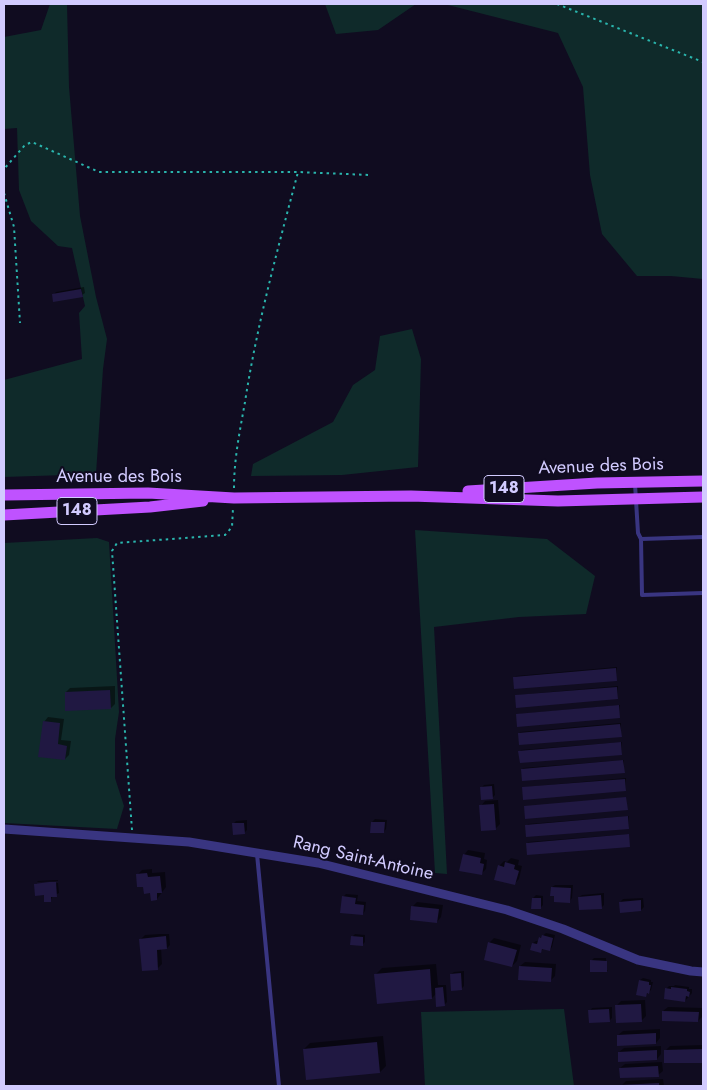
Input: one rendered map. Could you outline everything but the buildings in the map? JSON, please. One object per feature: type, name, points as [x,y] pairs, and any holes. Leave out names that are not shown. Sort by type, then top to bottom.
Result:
[{"type":"main road","name":"Avenue des Bois","points":[[411,496],[558,485],[703,481]]},
{"type":"main road","name":"Avenue des Bois","points":[[4,496],[148,493],[234,498],[411,496],[558,501],[703,497]]},
{"type":"main road","name":"Avenue des Bois","points":[[4,515],[150,507],[234,498]]},
{"type":"street","name":"Rang Saint-Antoine","points":[[4,828],[189,842],[318,863],[507,910],[563,929],[638,960],[703,972]]},
{"type":"lane","points":[[635,482],[638,533],[641,539],[642,595],[703,593]]},
{"type":"lane","points":[[641,539],[703,537]]},
{"type":"lane","points":[[257,853],[279,1086]]},
{"type":"path","points":[[557,4],[703,62]]},
{"type":"path","points":[[4,174],[4,170],[25,145],[32,142],[99,172],[298,172],[370,175]]},
{"type":"path","points":[[132,838],[112,551],[117,543],[225,535],[232,527],[234,472],[249,378],[264,300],[298,172]]},
{"type":"path","points":[[4,193],[14,227],[20,323]]},
{"type":"green space","points":[[50,4],[67,4],[69,87],[80,216],[96,297],[107,339],[103,369],[96,474],[4,477],[4,380],[82,359],[79,313],[85,306],[72,248],[58,246],[31,221],[19,190],[17,128],[4,129],[4,37],[41,30]]},
{"type":"green space","points":[[325,4],[416,4],[378,30],[336,34]]},
{"type":"green space","points":[[444,4],[703,4],[703,279],[671,276],[637,276],[602,234],[590,175],[583,87],[558,33]]},
{"type":"green space","points":[[412,329],[421,359],[418,467],[342,475],[251,476],[253,464],[333,422],[353,385],[375,370],[380,336]]},
{"type":"green space","points":[[415,530],[547,539],[595,576],[586,614],[519,617],[434,627],[447,874],[435,873]]},
{"type":"green space","points":[[97,538],[109,542],[119,712],[115,739],[115,778],[124,806],[117,829],[4,823],[4,543]]},
{"type":"green space","points":[[564,1009],[574,1086],[425,1086],[421,1012]]}]
